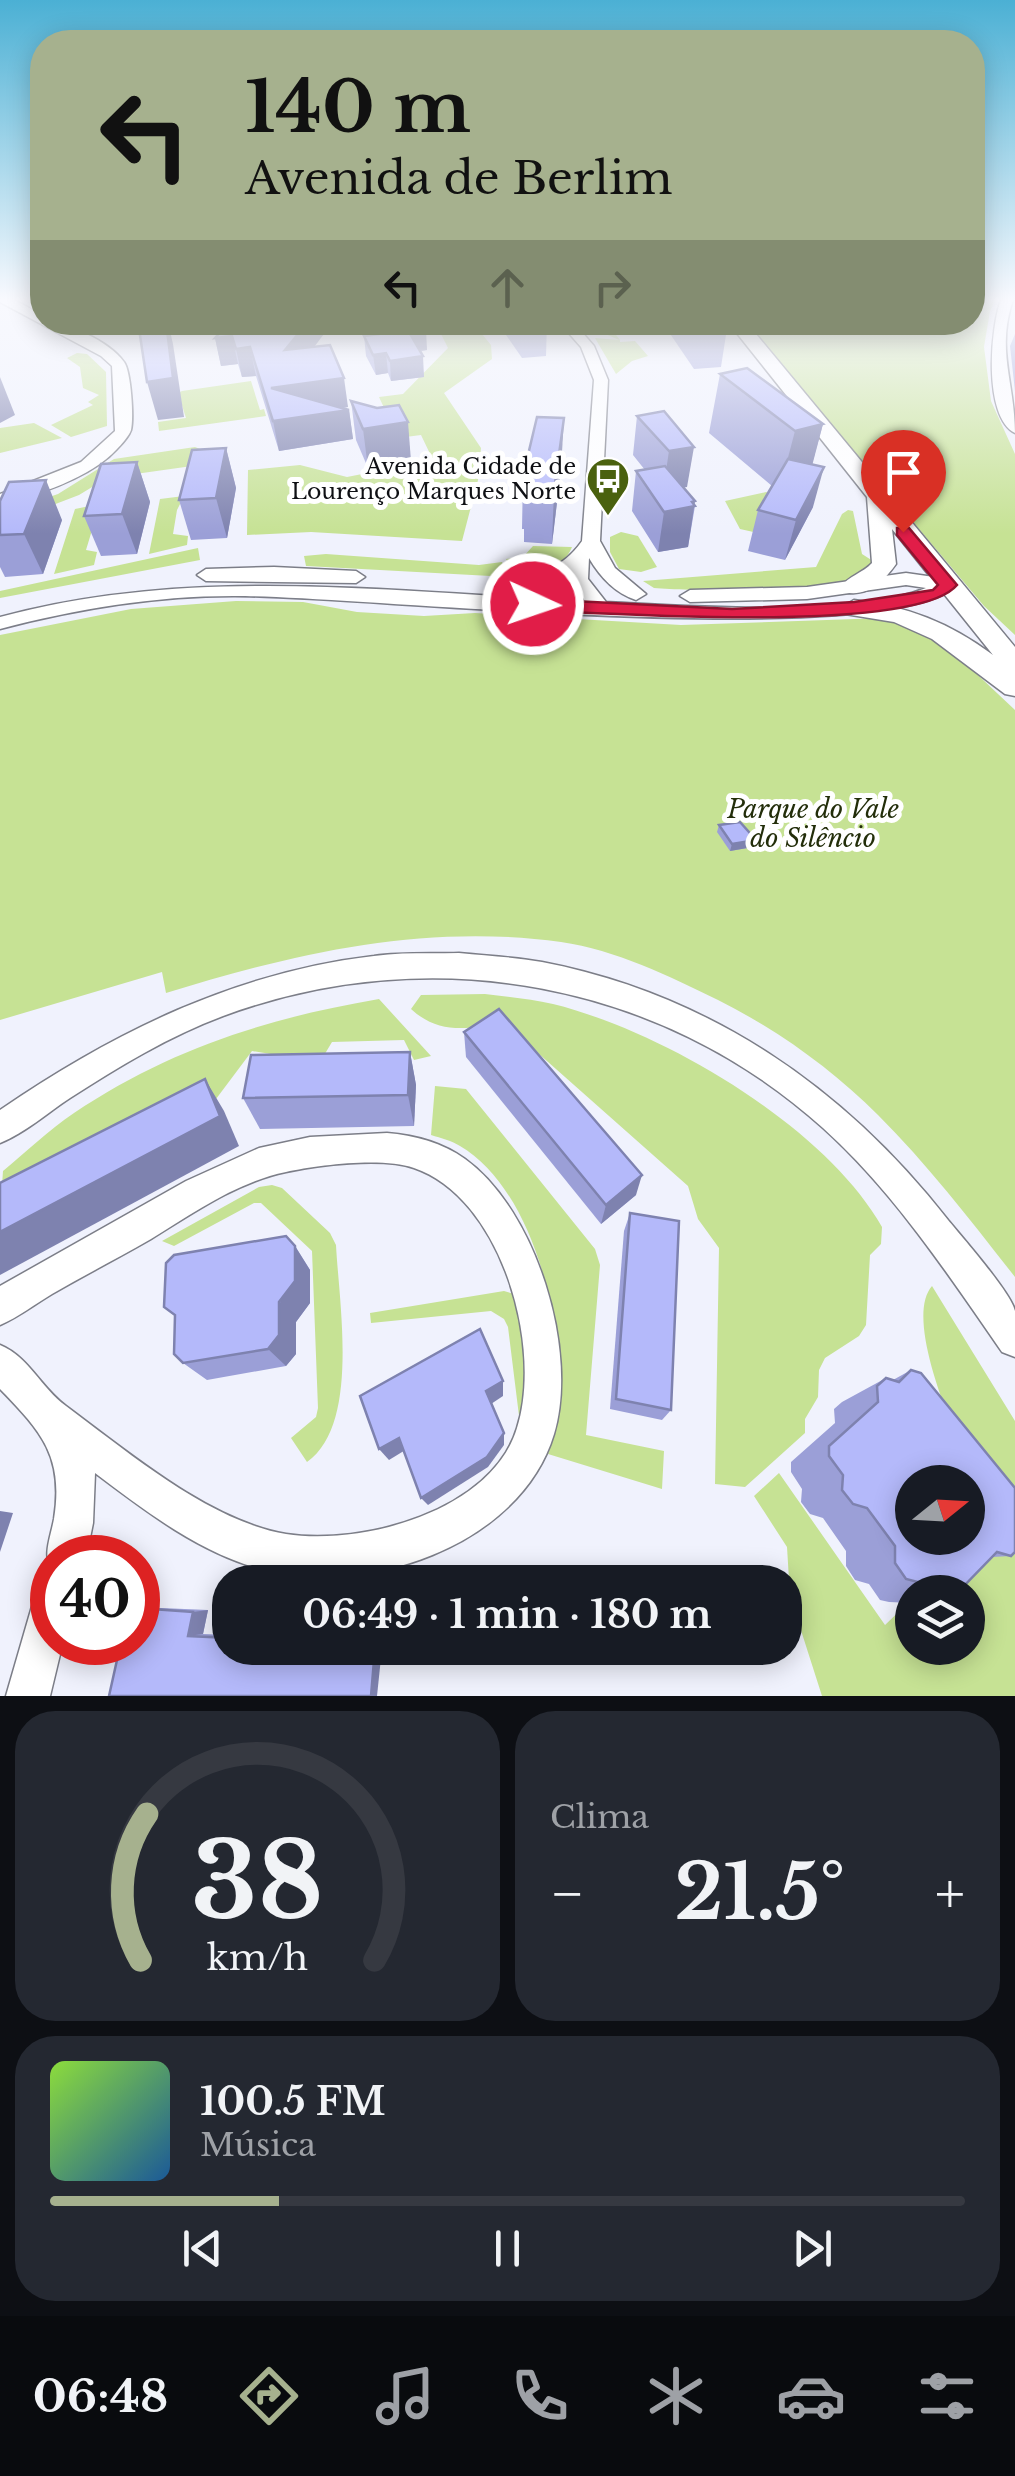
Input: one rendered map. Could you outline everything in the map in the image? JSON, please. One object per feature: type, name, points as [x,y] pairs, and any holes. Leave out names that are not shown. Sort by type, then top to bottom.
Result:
[{"type":"main road","points":[[780,376],[1015,664]]},
{"type":"main road","points":[[876,494],[884,564],[853,597],[920,620],[1015,687]]},
{"type":"street","points":[[0,500],[87,466],[114,445],[125,424],[119,376]]},
{"type":"street","points":[[592,599],[594,583],[589,553],[599,376]]},
{"type":"street","points":[[999,376],[1014,422]]},
{"type":"street","points":[[528,588],[557,576],[589,553]]},
{"type":"street","points":[[589,553],[612,579],[636,594]]},
{"type":"street","points":[[0,606],[119,584],[234,573],[528,588],[732,614],[853,597]]},
{"type":"street","points":[[0,623],[125,598],[233,590],[557,605],[636,594],[929,597],[948,585]]},
{"type":"street","points":[[0,1128],[82,1071],[169,1025],[278,984],[332,973],[447,963],[519,968],[585,981],[651,1004],[743,1049],[831,1115],[917,1203],[1015,1339]]},
{"type":"street","points":[[0,1306],[226,1178],[282,1156],[356,1150],[416,1152],[470,1181],[493,1208],[512,1241],[544,1357],[540,1414],[520,1468],[481,1504],[426,1535],[362,1556],[306,1558],[254,1548],[200,1520],[59,1422],[0,1363]]},
{"type":"street","points":[[59,1422],[73,1455],[78,1490],[69,1535]]},
{"type":"street","points":[[28,1696],[36,1665]]},
{"type":"green space","points":[[81,376],[106,376],[107,426],[71,437],[51,425],[93,405],[88,402],[99,395],[83,388]]},
{"type":"green space","points":[[420,376],[468,376],[444,393],[481,448],[478,480],[462,541],[311,532],[247,535],[248,470],[300,465],[347,477],[433,460],[421,435],[398,438],[379,397],[403,394]]},
{"type":"green space","points":[[790,376],[988,376],[991,401],[1015,454],[1015,635],[984,606]]},
{"type":"green space","points":[[251,381],[260,410],[264,409],[266,416],[159,431],[158,422],[186,418],[178,393]]},
{"type":"green space","points":[[34,423],[62,438],[0,453],[0,428]]},
{"type":"green space","points":[[195,447],[205,451],[192,466],[107,478],[79,495],[6,523],[0,514],[58,494],[114,459]]},
{"type":"green space","points":[[772,494],[758,533],[740,529],[725,501]]},
{"type":"green space","points":[[184,496],[173,534],[188,536],[187,545],[149,554],[160,499]]},
{"type":"green space","points":[[114,501],[96,517],[86,550],[97,552],[94,565],[54,574],[75,509]]},
{"type":"green space","points":[[853,511],[862,554],[876,563],[858,578],[817,587],[759,590],[654,588],[643,581],[816,567],[842,514]]},
{"type":"green space","points":[[621,532],[638,536],[657,567],[641,572],[619,569],[610,552],[610,537]]},
{"type":"green space","points":[[533,546],[572,547],[556,566],[515,576],[506,559],[523,557]]},
{"type":"green space","points":[[198,548],[200,560],[0,598],[0,591]]},
{"type":"green space","points":[[326,554],[479,565],[502,562],[509,577],[306,566],[304,556]]},
{"type":"green space","name":"Parque do Vale do Silêncio","points":[[236,601],[303,602],[357,612],[424,616],[475,613],[681,625],[884,618],[917,628],[963,661],[1015,710],[1015,1277],[914,1154],[878,1115],[822,1066],[740,1011],[642,965],[602,951],[510,937],[410,939],[312,954],[166,993],[162,972],[0,1020],[0,635],[131,609]]},
{"type":"green space","points":[[485,994],[545,1002],[596,1017],[690,1060],[782,1119],[822,1153],[856,1190],[882,1227],[881,1244],[870,1255],[866,1325],[859,1336],[825,1358],[819,1370],[818,1397],[805,1419],[805,1433],[745,1487],[715,1484],[719,1248],[698,1219],[688,1186],[503,1022],[454,1028],[432,1023],[411,1009],[421,995]]},
{"type":"green space","points":[[379,999],[431,1056],[414,1060],[404,1040],[332,1042],[320,1062],[252,1051],[216,1099],[0,1214],[3,1171],[65,1120],[110,1091],[220,1039],[298,1016]]},
{"type":"green space","points":[[435,1086],[466,1089],[595,1249],[600,1265],[586,1435],[664,1451],[662,1489],[548,1454],[556,1418],[558,1377],[546,1286],[513,1203],[489,1170],[460,1146],[431,1135]]},
{"type":"green space","points":[[259,1187],[282,1188],[330,1233],[336,1245],[342,1330],[340,1393],[324,1444],[307,1462],[291,1438],[316,1417],[318,1408],[312,1251],[261,1203],[254,1203],[174,1246],[162,1241]]},
{"type":"green space","points":[[932,1286],[1015,1421],[1015,1696],[822,1696],[802,1634],[802,1565],[788,1565],[787,1547],[754,1496],[779,1473],[885,1625],[895,1615],[895,1665],[985,1665],[985,1575],[938,1575],[958,1555],[985,1555],[985,1465],[968,1465],[953,1430],[930,1362],[924,1305]]},
{"type":"green space","points":[[504,1291],[514,1294],[533,1345],[522,1440],[504,1319],[491,1311],[371,1323],[370,1313]]},
{"type":"building","points":[[146,376],[173,376],[173,378],[147,382]]},
{"type":"building","points":[[259,376],[343,376],[271,388],[349,410],[273,421]]},
{"type":"building","points":[[723,376],[758,376],[823,424],[795,431]]},
{"type":"building","points":[[351,401],[377,408],[399,405],[408,422],[363,429]]},
{"type":"building","points":[[664,411],[694,447],[669,451],[637,416]]},
{"type":"building","points":[[537,417],[564,418],[554,491],[525,489],[527,476],[523,476]]},
{"type":"building","points":[[226,448],[216,498],[179,500],[192,450]]},
{"type":"building","points":[[788,459],[824,467],[796,520],[758,510]]},
{"type":"building","points":[[137,462],[122,514],[84,516],[101,464]]},
{"type":"building","points":[[665,466],[695,506],[664,512],[636,471]]},
{"type":"building","points":[[46,480],[24,534],[0,535],[0,501],[9,482]]},
{"type":"building","points":[[740,822],[756,840],[732,844],[719,825]]},
{"type":"building","points":[[499,1009],[642,1175],[606,1205],[464,1032]]},
{"type":"building","points":[[410,1052],[408,1095],[243,1098],[251,1055]]},
{"type":"building","points":[[205,1079],[220,1116],[0,1232],[0,1183]]},
{"type":"building","points":[[630,1213],[679,1221],[671,1410],[616,1399]]},
{"type":"building","points":[[286,1236],[295,1246],[295,1281],[279,1302],[279,1335],[268,1349],[183,1363],[174,1354],[175,1315],[164,1307],[166,1263],[174,1255]]},
{"type":"building","points":[[480,1329],[503,1381],[486,1391],[504,1433],[487,1457],[421,1498],[399,1438],[379,1449],[360,1396]]},
{"type":"building","points":[[911,1370],[921,1373],[1015,1488],[1015,1552],[1011,1556],[997,1552],[975,1575],[903,1575],[895,1563],[895,1555],[985,1555],[985,1465],[895,1465],[895,1546],[867,1508],[853,1504],[842,1490],[843,1475],[829,1456],[829,1446],[878,1402],[877,1386],[886,1378],[899,1382]]},
{"type":"building","points":[[160,1610],[193,1612],[188,1636],[212,1637],[212,1665],[374,1665],[371,1696],[109,1696],[116,1665],[160,1665]]},
{"type":"place","name":"Avenida Cidade de Lourenço Marques Norte","points":[[608,517]]},
{"type":"route","points":[[533,604],[732,614],[854,608],[938,594],[948,585],[903,532]]}]
